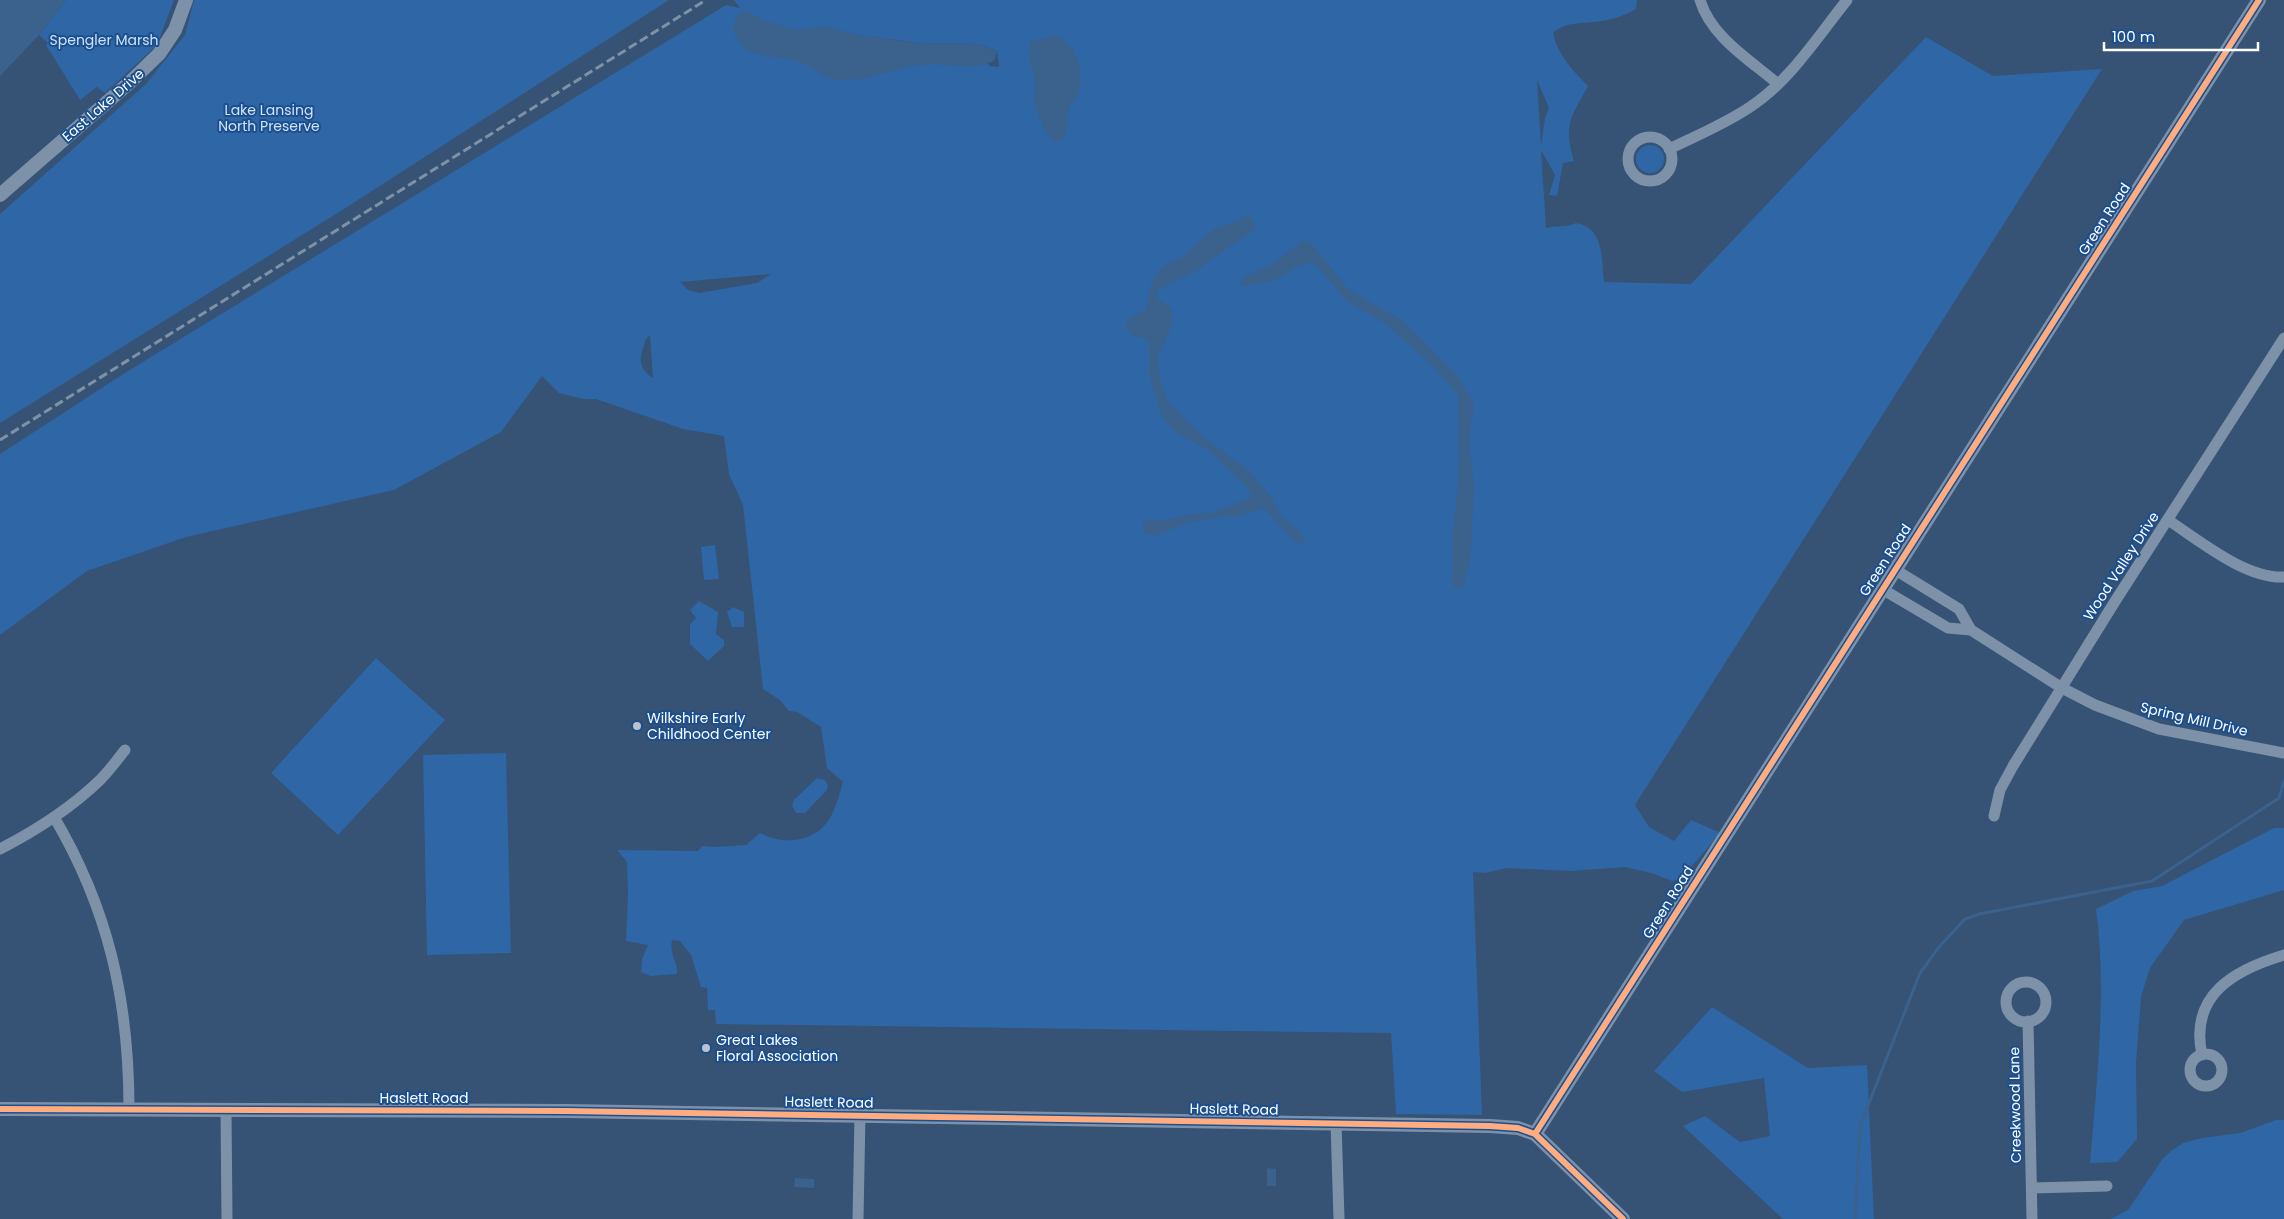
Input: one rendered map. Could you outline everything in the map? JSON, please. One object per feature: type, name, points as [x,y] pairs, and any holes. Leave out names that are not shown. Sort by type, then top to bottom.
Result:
[{"type":"street","name":"East Lake Drive","points":[[0,195],[130,83],[159,54],[175,30],[186,0]]},
{"type":"street","points":[[1700,0],[1706,16],[1718,33],[1778,84]]},
{"type":"street","points":[[1669,150],[1750,108],[1778,84],[1848,0]]},
{"type":"street","name":"Green Road","points":[[1535,1134],[2259,0]]},
{"type":"street","name":"Wood Valley Drive","points":[[1994,816],[2000,790],[2013,766],[2114,603],[2284,338]]},
{"type":"street","points":[[2168,520],[2246,570],[2268,577],[2284,578]]},
{"type":"street","name":"Spring Mill Drive","points":[[1894,569],[1959,609],[1971,630]]},
{"type":"street","name":"Spring Mill Drive","points":[[1882,589],[1948,628],[1971,630],[2062,688],[2114,713],[2152,727],[2188,736],[2284,754]]},
{"type":"street","points":[[0,850],[54,817],[100,779],[125,750]]},
{"type":"street","points":[[54,817],[85,877],[112,952],[126,1026],[129,1109]]},
{"type":"street","points":[[2202,1055],[2199,1035],[2202,1015],[2218,988],[2242,971],[2284,955]]},
{"type":"street","name":"Creekwood Lane","points":[[2028,1021],[2032,1219]]},
{"type":"street","name":"Haslett Road","points":[[0,1109],[860,1114],[1490,1126],[1518,1128],[1535,1134],[1623,1219]]},
{"type":"street","points":[[226,1110],[227,1219]]},
{"type":"street","points":[[858,1219],[860,1114]]},
{"type":"street","points":[[1336,1123],[1339,1219]]},
{"type":"street","points":[[2032,1188],[2107,1186]]},
{"type":"green space","name":"Spengler Marsh","points":[[66,0],[174,0],[157,45],[105,93],[97,87],[80,100],[46,45],[48,43],[39,35]]},
{"type":"green space","name":"Lake Lansing North Preserve","points":[[194,0],[669,0],[344,209],[0,423],[0,214],[146,84],[185,35]]},
{"type":"green space","points":[[734,0],[1637,0],[1636,9],[1627,14],[1604,21],[1567,25],[1553,33],[1562,55],[1588,86],[1570,122],[1569,138],[1574,161],[1563,163],[1557,196],[1549,195],[1555,175],[1541,150],[1546,228],[1576,223],[1592,231],[1600,246],[1604,282],[1691,284],[1926,37],[1993,76],[2102,69],[1635,805],[1649,827],[1674,841],[1691,820],[1721,833],[1680,879],[1672,881],[1651,873],[1625,867],[1571,871],[1507,868],[1485,873],[1473,872],[1482,1115],[1396,1114],[1391,1033],[716,1024],[715,1010],[708,1010],[707,988],[701,987],[691,955],[680,941],[672,940],[671,945],[677,974],[651,976],[641,972],[642,959],[648,945],[626,941],[627,862],[617,850],[698,851],[702,846],[746,845],[760,833],[780,840],[801,839],[811,836],[827,822],[833,812],[843,782],[827,768],[821,727],[797,712],[789,711],[780,700],[763,689],[743,505],[729,474],[724,436],[683,429],[596,399],[583,399],[559,393],[542,376],[501,432],[394,490],[186,537],[87,571],[0,635],[0,454],[128,371],[726,5],[740,8]],"holes":[[[874,37],[919,43],[977,44],[997,51],[999,67],[989,66],[989,64]],[[1537,80],[1549,108],[1545,118],[1541,145]],[[771,274],[757,283],[699,293],[688,290],[680,282]],[[650,335],[653,378],[645,371],[641,364],[642,351],[645,341]]]},
{"type":"green space","points":[[1650,145],[1660,149],[1664,159],[1660,169],[1650,173],[1640,169],[1636,159],[1640,149]]},
{"type":"green space","points":[[715,545],[719,579],[704,580],[701,547]]},
{"type":"green space","points":[[699,601],[718,612],[716,634],[724,640],[724,646],[708,661],[690,644],[690,624],[696,618],[690,610]]},
{"type":"green space","points":[[733,607],[744,612],[744,627],[732,627],[727,612]]},
{"type":"green space","points":[[376,658],[445,720],[338,835],[271,773]]},
{"type":"green space","points":[[506,753],[511,953],[427,955],[423,755]]},
{"type":"green space","points":[[817,778],[825,780],[828,785],[827,790],[805,813],[796,813],[792,806],[794,800]]},
{"type":"green space","points":[[2274,828],[2284,828],[2284,890],[2184,920],[2150,968],[2141,997],[2136,1063],[2137,1139],[2117,1162],[2090,1163],[2101,1004],[2101,972],[2096,909],[2133,891],[2162,886]]},
{"type":"green space","points":[[1712,1007],[1808,1068],[1867,1065],[1874,1219],[1783,1219],[1683,1126],[1705,1116],[1740,1142],[1770,1136],[1764,1078],[1682,1092],[1654,1071]]},
{"type":"green space","points":[[2276,1120],[2284,1120],[2284,1219],[2111,1219],[2128,1210],[2161,1161],[2183,1143],[2202,1138],[2240,1133]]},
{"type":"shaded area","points":[[0,0],[66,0],[39,35],[0,76]]},
{"type":"shaded area","points":[[743,10],[768,22],[794,30],[823,26],[858,35],[919,43],[977,44],[997,51],[995,60],[977,66],[929,64],[852,80],[842,80],[825,76],[800,62],[764,56],[748,50],[741,45],[733,29],[736,19]]},
{"type":"shaded area","points":[[1051,35],[1066,41],[1071,47],[1080,71],[1080,87],[1069,108],[1064,137],[1061,141],[1054,142],[1042,123],[1036,107],[1034,97],[1035,82],[1029,56],[1032,40],[1045,39]]},
{"type":"shaded area","points":[[1245,216],[1252,218],[1256,228],[1194,272],[1159,289],[1156,298],[1170,307],[1172,312],[1171,328],[1158,355],[1159,377],[1168,402],[1202,436],[1248,470],[1272,498],[1282,518],[1300,531],[1304,542],[1301,544],[1295,541],[1264,508],[1236,517],[1219,517],[1184,524],[1158,535],[1144,534],[1142,524],[1147,520],[1168,520],[1185,515],[1211,513],[1250,498],[1251,494],[1247,487],[1209,450],[1175,432],[1162,417],[1149,374],[1149,343],[1145,338],[1133,336],[1126,327],[1128,319],[1147,309],[1151,284],[1161,269],[1180,259],[1217,228]]},
{"type":"shaded area","points":[[1301,242],[1310,242],[1349,290],[1403,321],[1458,377],[1471,398],[1474,409],[1470,423],[1469,448],[1474,483],[1471,547],[1468,569],[1462,589],[1454,587],[1452,583],[1452,541],[1459,476],[1458,395],[1435,368],[1386,324],[1347,301],[1315,264],[1305,263],[1279,278],[1266,282],[1243,286],[1241,284],[1242,279],[1275,262]]},
{"type":"shaded area","points":[[1267,1168],[1276,1169],[1276,1186],[1267,1186]]},
{"type":"shaded area","points":[[795,1178],[814,1179],[814,1188],[794,1187]]},
{"type":"waterway","points":[[1855,1219],[1860,1126],[1920,973],[1939,947],[1965,919],[1979,914],[2152,881],[2279,798],[2284,781]]},
{"type":"railway","points":[[0,440],[706,0]]},
{"type":"cycle path","points":[[1535,1134],[2259,0]]},
{"type":"cycle path","points":[[0,1109],[566,1111],[1490,1126],[1518,1128],[1535,1134],[1623,1219]]},
{"type":"place","name":"Wilkshire Early Childhood Center","points":[[637,726]]},
{"type":"place","name":"Great Lakes Floral Association","points":[[706,1048]]}]
